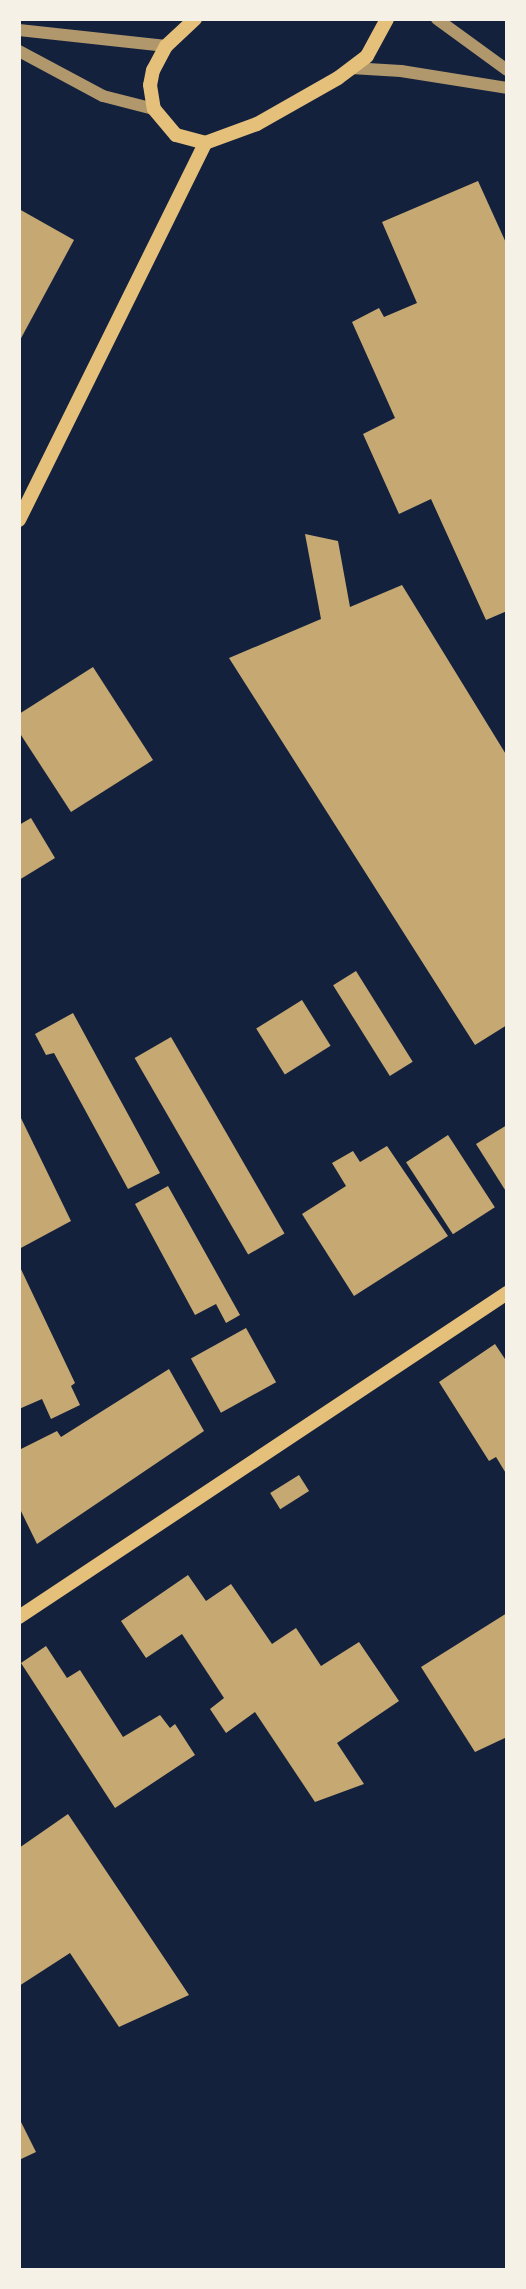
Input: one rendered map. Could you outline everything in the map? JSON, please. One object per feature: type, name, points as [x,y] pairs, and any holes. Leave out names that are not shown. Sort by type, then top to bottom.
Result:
[{"type":"main road","points":[[195,19],[166,46],[153,70],[155,109],[176,135],[205,143],[257,124],[351,68],[367,56],[387,19]]},
{"type":"main road","points":[[19,520],[205,143]]},
{"type":"main road","points":[[19,1617],[507,1293]]},
{"type":"street","points":[[437,19],[507,70]]},
{"type":"street","points":[[19,30],[166,46]]},
{"type":"street","points":[[19,51],[103,96],[155,109]]},
{"type":"street","points":[[351,68],[401,71],[507,88]]},
{"type":"building","points":[[478,181],[507,245],[507,611],[486,620],[431,499],[399,514],[363,434],[395,418],[352,322],[379,308],[384,317],[417,303],[382,222]]},
{"type":"building","points":[[19,209],[74,240],[19,342]]},
{"type":"building","points":[[305,534],[338,541],[350,607],[402,585],[507,756],[507,1025],[475,1045],[229,658],[321,619]]},
{"type":"building","points":[[93,667],[153,760],[71,812],[19,732],[19,714]]},
{"type":"building","points":[[31,818],[55,858],[19,880],[19,825]]},
{"type":"building","points":[[356,971],[413,1062],[390,1076],[333,985]]},
{"type":"building","points":[[302,1000],[331,1046],[285,1074],[256,1029]]},
{"type":"building","points":[[73,1013],[160,1173],[128,1189],[54,1053],[46,1055],[35,1034]]},
{"type":"building","points":[[171,1037],[285,1234],[248,1255],[135,1058]]},
{"type":"building","points":[[19,1114],[71,1221],[19,1249]]},
{"type":"building","points":[[507,1125],[507,1193],[476,1144]]},
{"type":"building","points":[[448,1135],[495,1207],[453,1234],[406,1162]]},
{"type":"building","points":[[387,1146],[448,1236],[354,1296],[302,1214],[346,1186],[332,1163],[353,1151],[360,1162]]},
{"type":"building","points":[[168,1186],[240,1315],[226,1323],[216,1304],[195,1315],[135,1204]]},
{"type":"building","points":[[19,1265],[75,1383],[71,1386],[80,1405],[51,1419],[42,1399],[19,1409]]},
{"type":"building","points":[[246,1328],[276,1382],[221,1413],[191,1359]]},
{"type":"building","points":[[495,1344],[507,1362],[507,1475],[496,1457],[489,1461],[439,1382]]},
{"type":"building","points":[[169,1369],[204,1431],[37,1544],[19,1507],[19,1450],[57,1431],[61,1437]]},
{"type":"building","points":[[299,1475],[309,1491],[280,1509],[270,1493]]},
{"type":"building","points":[[188,1575],[206,1601],[231,1584],[272,1644],[296,1628],[321,1666],[359,1642],[399,1701],[337,1743],[364,1784],[315,1802],[255,1712],[226,1733],[210,1709],[224,1698],[182,1634],[146,1658],[121,1621]]},
{"type":"building","points":[[507,1613],[507,1737],[475,1752],[421,1667]]},
{"type":"building","points":[[46,1646],[67,1678],[80,1670],[123,1737],[160,1715],[170,1728],[175,1724],[195,1755],[115,1808],[21,1663]]},
{"type":"building","points":[[68,1814],[189,1995],[119,2027],[70,1953],[19,1986],[19,1848]]},
{"type":"building","points":[[19,2118],[36,2152],[19,2160]]}]
